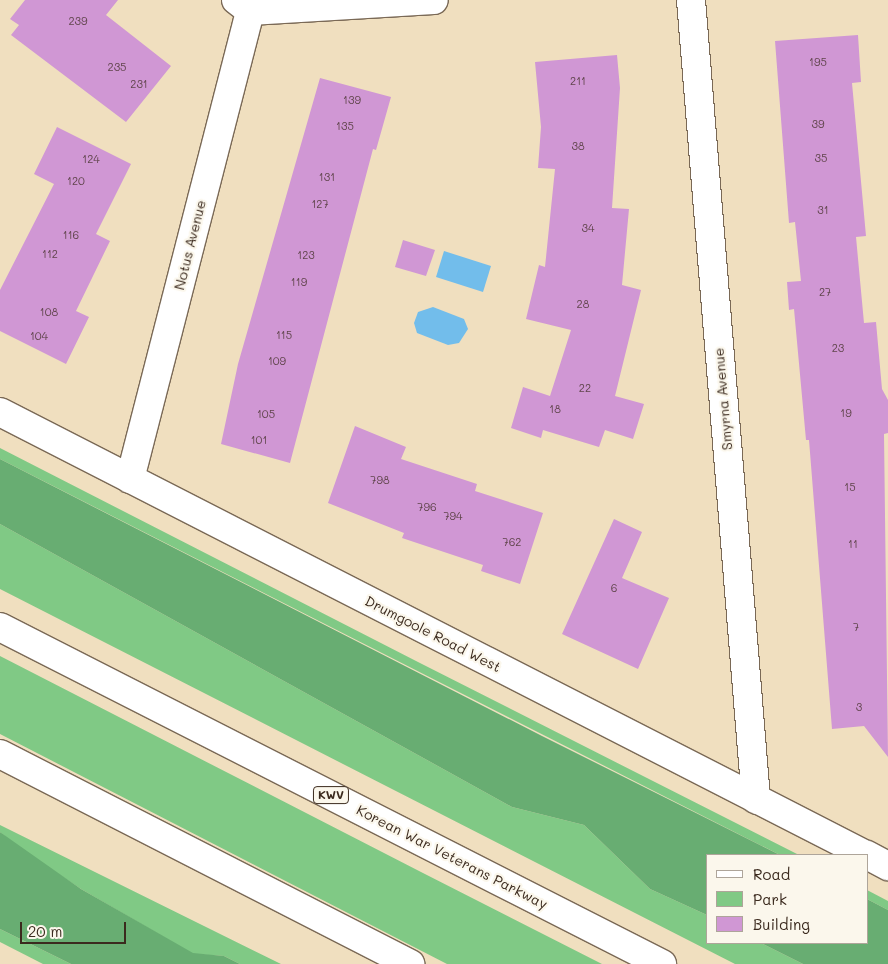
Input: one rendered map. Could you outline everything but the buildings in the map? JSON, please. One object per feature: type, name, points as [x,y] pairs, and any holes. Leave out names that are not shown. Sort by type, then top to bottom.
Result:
[{"type":"main road","points":[[243,6],[434,0]]},
{"type":"main road","name":"Smyrna Avenue","points":[[691,0],[756,799]]},
{"type":"main road","name":"Notus Avenue","points":[[130,479],[243,6]]},
{"type":"main road","name":"Drumgoole Road West","points":[[0,412],[865,854]]},
{"type":"main road","name":"Korean War Veterans Parkway","points":[[0,627],[662,964]]},
{"type":"main road","points":[[0,754],[410,964]]},
{"type":"main road","name":"Drumgoole Road West","points":[[868,856],[888,866]]},
{"type":"green space","points":[[0,448],[797,854],[778,854],[0,459]]},
{"type":"green space","points":[[0,459],[542,736],[778,854],[706,854],[706,915],[650,889],[584,825],[512,807],[0,524]]},
{"type":"green space","points":[[0,524],[512,807],[584,825],[650,889],[706,915],[706,944],[763,944],[803,964],[735,964],[0,589]]},
{"type":"green space","points":[[0,656],[602,964],[447,964],[0,734]]},
{"type":"green space","points":[[0,825],[281,964],[240,964],[224,956],[193,954],[81,889],[18,847],[0,832]]},
{"type":"green space","points":[[0,832],[81,889],[193,953],[224,956],[240,964],[71,964],[0,929]]},
{"type":"green space","points":[[868,891],[888,901],[888,910],[868,900]]},
{"type":"green space","points":[[868,900],[888,910],[888,964],[803,964],[763,944],[868,944]]},
{"type":"green space","points":[[0,929],[71,964],[43,964],[0,942]]},
{"type":"water","points":[[444,251],[491,266],[483,292],[436,277]]},
{"type":"water","points":[[433,307],[464,319],[468,329],[459,343],[448,345],[417,333],[414,323],[418,312]]}]
